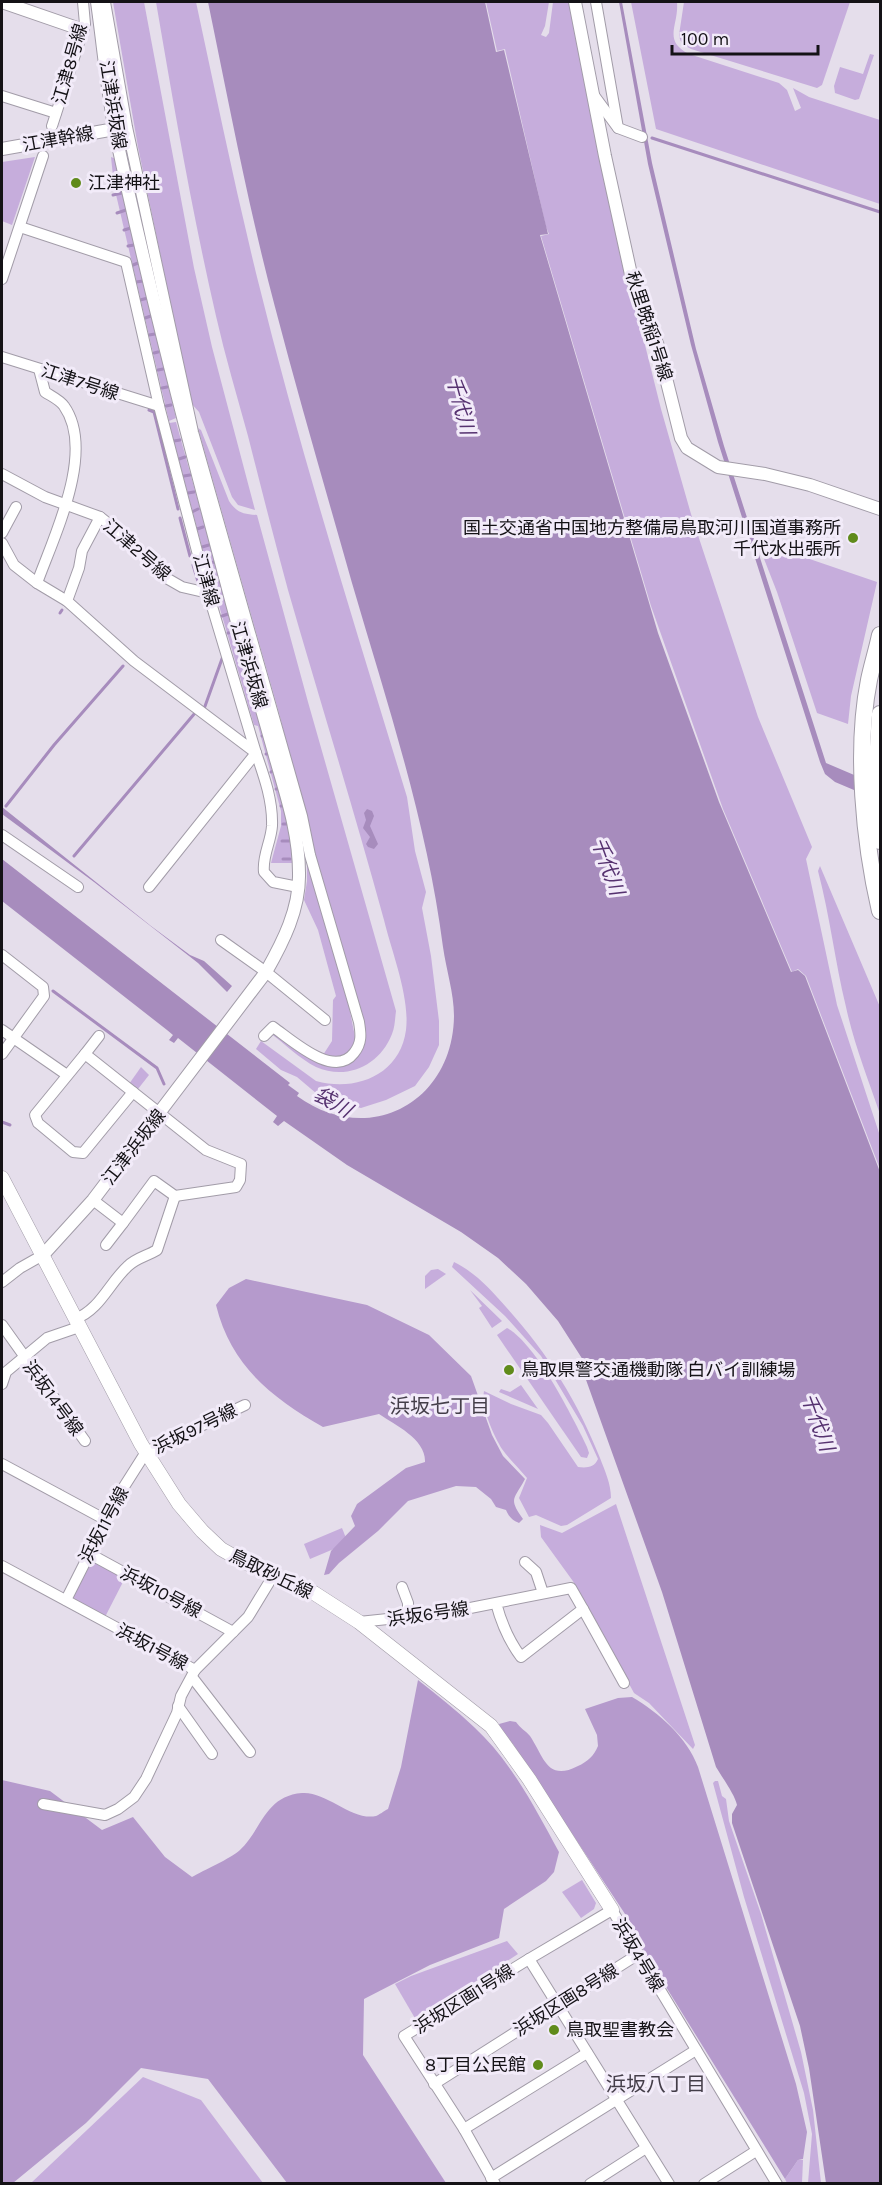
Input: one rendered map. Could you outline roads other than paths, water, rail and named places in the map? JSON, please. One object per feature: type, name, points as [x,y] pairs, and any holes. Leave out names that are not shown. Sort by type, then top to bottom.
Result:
[{"type":"main road","points":[[874,780],[864,720],[880,635]]},
{"type":"main road","points":[[880,714],[870,800],[873,880],[880,911]]},
{"type":"main road","points":[[870,800],[880,841]]},
{"type":"main road","name":"鳥取砂丘線","points":[[2,1178],[146,1452],[179,1504],[221,1549],[273,1576],[315,1593],[359,1622],[491,1726],[529,1779],[612,1911]]},
{"type":"street","points":[[2,2],[83,30]]},
{"type":"street","name":"江津8号線","points":[[52,126],[85,24],[83,2]]},
{"type":"street","name":"江津浜坂線","points":[[43,1255],[93,1200],[266,972],[281,946],[292,914],[300,875],[296,828],[181,412],[115,129],[97,2]]},
{"type":"street","points":[[105,2],[127,127],[193,432],[302,816],[310,855],[359,1022],[361,1038],[350,1059],[342,1063],[330,1063],[273,1027],[264,1036]]},
{"type":"street","name":"秋里晩稲1号線","points":[[575,2],[632,279],[658,346],[681,438],[687,448],[705,461],[722,467],[810,485],[880,509]]},
{"type":"street","points":[[596,2],[618,128]]},
{"type":"street","points":[[593,94],[618,128],[642,137]]},
{"type":"street","points":[[2,96],[56,113]]},
{"type":"street","name":"江津幹線","points":[[2,149],[115,129]]},
{"type":"street","points":[[2,279],[4,262],[20,227],[43,156]]},
{"type":"street","name":"江津線","points":[[20,227],[126,262],[159,406],[208,593],[265,778],[272,813],[271,834],[265,856],[264,872],[273,882],[298,887]]},
{"type":"street","name":"江津7号線","points":[[2,357],[159,406]]},
{"type":"street","points":[[37,583],[75,474],[76,432],[63,404],[45,392],[39,369]]},
{"type":"street","name":"江津2号線","points":[[2,474],[45,497],[100,517],[120,532],[168,579],[182,587],[208,593]]},
{"type":"street","points":[[2,533],[16,507]]},
{"type":"street","points":[[67,601],[79,568],[82,551],[100,517]]},
{"type":"street","points":[[2,543],[15,565]]},
{"type":"street","points":[[2,557],[37,583],[67,601],[134,661],[256,753],[149,887]]},
{"type":"street","points":[[2,835],[78,887]]},
{"type":"street","points":[[221,940],[266,972],[325,1020]]},
{"type":"street","points":[[2,955],[44,987],[45,996],[12,1037],[2,1054]]},
{"type":"street","points":[[2,1030],[68,1076]]},
{"type":"street","points":[[99,1036],[35,1115],[38,1123],[73,1152],[83,1153],[133,1092]]},
{"type":"street","points":[[85,1054],[207,1150],[241,1164],[240,1180],[236,1187],[175,1196],[154,1181],[106,1245]]},
{"type":"street","points":[[2,1384],[6,1372],[47,1338],[77,1323],[93,1308],[135,1259],[157,1250],[175,1196]]},
{"type":"street","points":[[93,1200],[123,1223]]},
{"type":"street","points":[[2,1282],[43,1255]]},
{"type":"street","name":"浜坂14号線","points":[[2,1325],[85,1441]]},
{"type":"street","name":"浜坂97号線","points":[[146,1452],[245,1405]]},
{"type":"street","name":"浜坂11号線","points":[[66,1600],[105,1520],[146,1452]]},
{"type":"street","points":[[2,1464],[105,1520]]},
{"type":"street","name":"浜坂10号線","points":[[88,1553],[233,1632]]},
{"type":"street","points":[[525,1562],[536,1572],[543,1593]]},
{"type":"street","name":"浜坂1号線","points":[[2,1566],[194,1674],[248,1617],[273,1576]]},
{"type":"street","points":[[402,1587],[408,1603],[408,1619]]},
{"type":"street","name":"浜坂6号線","points":[[359,1622],[408,1619],[571,1588],[583,1609]]},
{"type":"street","points":[[496,1603],[500,1617],[520,1657],[583,1609],[624,1683]]},
{"type":"street","points":[[43,1804],[105,1815],[134,1797],[146,1779],[181,1696],[194,1674],[250,1752]]},
{"type":"street","points":[[178,1706],[212,1754]]},
{"type":"street","points":[[73,1800],[89,1813]]},
{"type":"street","name":"浜坂4号線","points":[[612,1911],[777,2184]]},
{"type":"street","name":"浜坂区画1号線","points":[[493,2181],[464,2130],[404,2036],[612,1911]]},
{"type":"street","name":"浜坂区画8号線","points":[[434,2084],[637,1955]]},
{"type":"street","points":[[529,1959],[669,2184]]},
{"type":"street","points":[[493,2181],[696,2050]]},
{"type":"street","points":[[464,2130],[587,2053]]},
{"type":"street","points":[[590,2184],[646,2148]]},
{"type":"street","points":[[704,2184],[756,2151]]},
{"type":"water","name":"千代川","points":[[208,2],[485,2],[496,52],[504,50],[548,234],[540,235],[658,633],[719,802],[791,972],[798,970],[805,976],[880,1172],[880,2183],[826,2183],[809,2068],[800,2026],[732,1823],[736,1801],[716,1767],[662,1592],[585,1377],[592,1374],[558,1321],[526,1284],[498,1258],[461,1232],[347,1165],[284,1121],[278,1126],[273,1122],[277,1116],[178,1038],[174,1043],[169,1040],[173,1035],[167,1030],[2,901],[2,859],[290,1083],[288,1085],[299,1093],[297,1096],[324,1111],[351,1118],[378,1116],[402,1108],[423,1093],[439,1073],[450,1047],[454,1016],[453,999],[427,854],[405,763],[352,583],[265,269]]},
{"type":"water","points":[[619,2],[622,2],[652,163],[696,349],[724,446],[826,763],[880,786],[880,801],[835,782],[825,774],[820,762],[718,442],[691,345],[648,164]]},
{"type":"water","points":[[2,807],[151,926],[190,955],[204,961],[232,986],[227,992],[198,963],[2,814]]},
{"type":"water","points":[[367,809],[372,811],[374,816],[370,826],[378,844],[374,849],[366,844],[370,837],[363,828],[366,820],[364,813]]},
{"type":"waterway","points":[[652,138],[880,212]]},
{"type":"waterway","points":[[109,177],[118,175]]},
{"type":"waterway","points":[[113,195],[122,193]]},
{"type":"waterway","points":[[117,213],[126,210]]},
{"type":"waterway","points":[[124,230],[131,228]]},
{"type":"waterway","points":[[128,246],[134,245]]},
{"type":"waterway","points":[[133,265],[138,263]]},
{"type":"waterway","points":[[136,282],[143,281]]},
{"type":"waterway","points":[[140,300],[148,298]]},
{"type":"waterway","points":[[145,318],[151,316]]},
{"type":"waterway","points":[[149,335],[155,334]]},
{"type":"waterway","points":[[154,353],[158,352]]},
{"type":"waterway","points":[[158,370],[163,369]]},
{"type":"waterway","points":[[162,388],[167,387]]},
{"type":"waterway","points":[[166,406],[171,405]]},
{"type":"waterway","points":[[149,410],[154,412],[178,509]]},
{"type":"waterway","points":[[174,441],[180,440]]},
{"type":"waterway","points":[[179,459],[185,457]]},
{"type":"waterway","points":[[184,476],[190,475]]},
{"type":"waterway","points":[[188,493],[194,492]]},
{"type":"waterway","points":[[192,512],[198,509]]},
{"type":"waterway","points":[[180,518],[190,556]]},
{"type":"waterway","points":[[197,529],[203,527]]},
{"type":"waterway","points":[[202,547],[209,545]]},
{"type":"waterway","points":[[207,564],[214,562]]},
{"type":"waterway","points":[[193,565],[200,588]]},
{"type":"waterway","points":[[212,581],[218,580]]},
{"type":"waterway","points":[[217,598],[223,597]]},
{"type":"waterway","points":[[222,616],[228,614]]},
{"type":"waterway","points":[[228,633],[233,632]]},
{"type":"waterway","points":[[204,709],[223,656]]},
{"type":"waterway","points":[[6,806],[54,745],[123,666]]},
{"type":"waterway","points":[[74,856],[195,713]]},
{"type":"waterway","points":[[282,841],[289,841]]},
{"type":"waterway","points":[[283,859],[290,859]]},
{"type":"waterway","points":[[53,991],[157,1068],[164,1084]]},
{"type":"waterway","points":[[2,1122],[10,1125]]},
{"type":"place","name":"江津神社","points":[[76,183]]},
{"type":"place","name":"国土交通省中国地方整備局鳥取河川国道事務所 千代水出張所","points":[[853,538]]},
{"type":"place","name":"鳥取県警交通機動隊 白バイ訓練場","points":[[509,1370]]},
{"type":"place","name":"鳥取聖書教会","points":[[554,2030]]},
{"type":"place","name":"8丁目公民館","points":[[538,2065]]},
{"type":"district","name":"浜坂七丁目","points":[[440,1406]]},
{"type":"district","name":"浜坂八丁目","points":[[656,2084]]},
{"type":"water label","name":"袋川","points":[[333,1102]]}]
